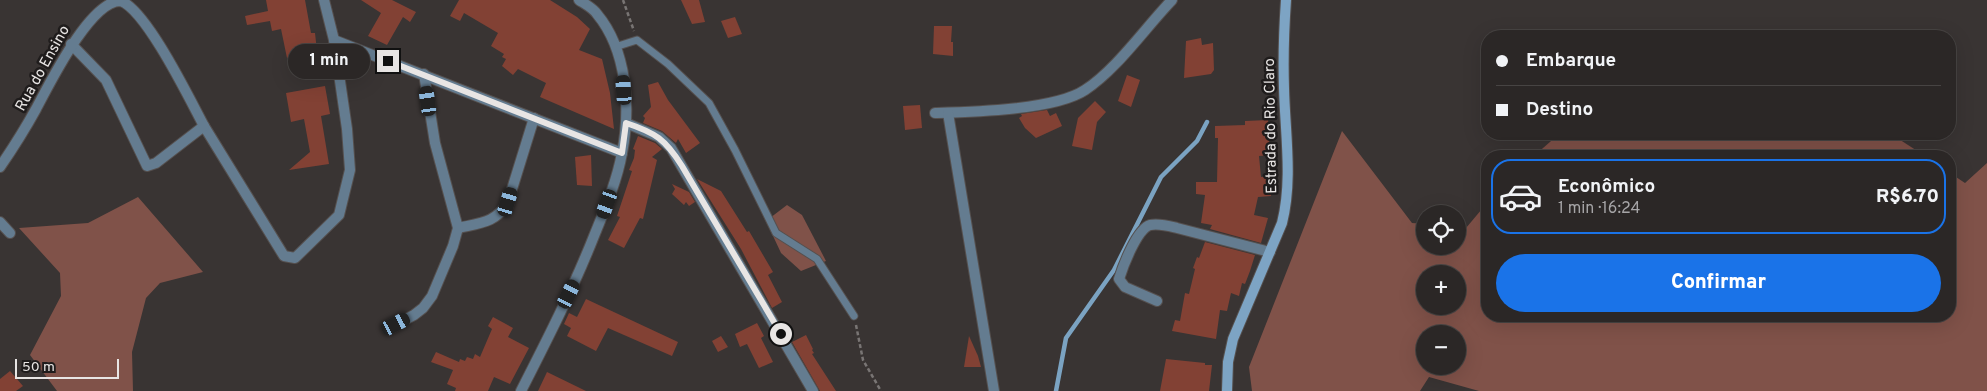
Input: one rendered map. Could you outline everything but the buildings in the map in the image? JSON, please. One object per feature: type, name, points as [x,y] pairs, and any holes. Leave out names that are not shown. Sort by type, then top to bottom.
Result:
[{"type":"main road","name":"Estrada do Rio Claro","points":[[1227,391],[1228,362],[1233,339],[1282,222],[1287,192],[1284,88],[1286,0]]},
{"type":"street","name":"Rua do Ensino","points":[[0,167],[22,134],[56,66],[84,24],[100,8],[112,0],[122,1],[136,13],[158,41],[204,126],[284,256],[295,258],[339,214],[347,184],[349,152],[334,40]]},
{"type":"street","points":[[324,0],[334,40],[622,153]]},
{"type":"street","points":[[521,391],[577,278],[601,220],[622,153],[626,123],[623,74],[613,38],[596,13],[579,0]]},
{"type":"street","points":[[935,113],[1038,105],[1067,98],[1084,90],[1108,71],[1172,0]]},
{"type":"street","points":[[71,44],[106,80],[147,166],[156,163],[204,126]]},
{"type":"street","points":[[396,324],[423,308],[432,296],[454,246],[458,228],[435,143],[424,74]]},
{"type":"street","points":[[948,112],[994,391]]},
{"type":"street","points":[[458,228],[489,221],[496,218],[503,211],[508,202],[534,118]]},
{"type":"street","points":[[626,123],[659,136],[671,148],[813,391]]},
{"type":"street","points":[[0,222],[10,233]]},
{"type":"street","points":[[1157,301],[1125,287],[1119,279],[1139,233],[1150,225],[1177,228],[1270,252]]},
{"type":"lane","points":[[615,47],[638,40],[668,64],[709,102],[776,234],[818,259],[854,316]]},
{"type":"path","points":[[623,0],[638,40]]},
{"type":"path","points":[[854,316],[863,360],[881,391]]},
{"type":"shaded area","points":[[1342,131],[1412,223],[1416,223],[1416,255],[1466,255],[1466,228],[1481,210],[1481,322],[1956,322],[1956,177],[1965,183],[1987,163],[1987,391],[1479,391],[1429,377],[1420,391],[1252,391],[1249,367]]},
{"type":"shaded area","points":[[1552,140],[1900,140],[1916,150],[1541,150]]},
{"type":"shaded area","points":[[138,197],[203,272],[160,283],[146,298],[132,352],[133,391],[57,391],[30,355],[61,296],[60,273],[19,228],[88,223]]},
{"type":"shaded area","points":[[787,205],[802,215],[826,261],[801,271],[781,253],[766,221]]},
{"type":"waterway","points":[[1056,391],[1066,338],[1114,270],[1161,177],[1197,141],[1207,122]]},
{"type":"route","points":[[388,61],[622,153],[626,123],[643,128],[659,136],[671,148],[781,334]]}]
